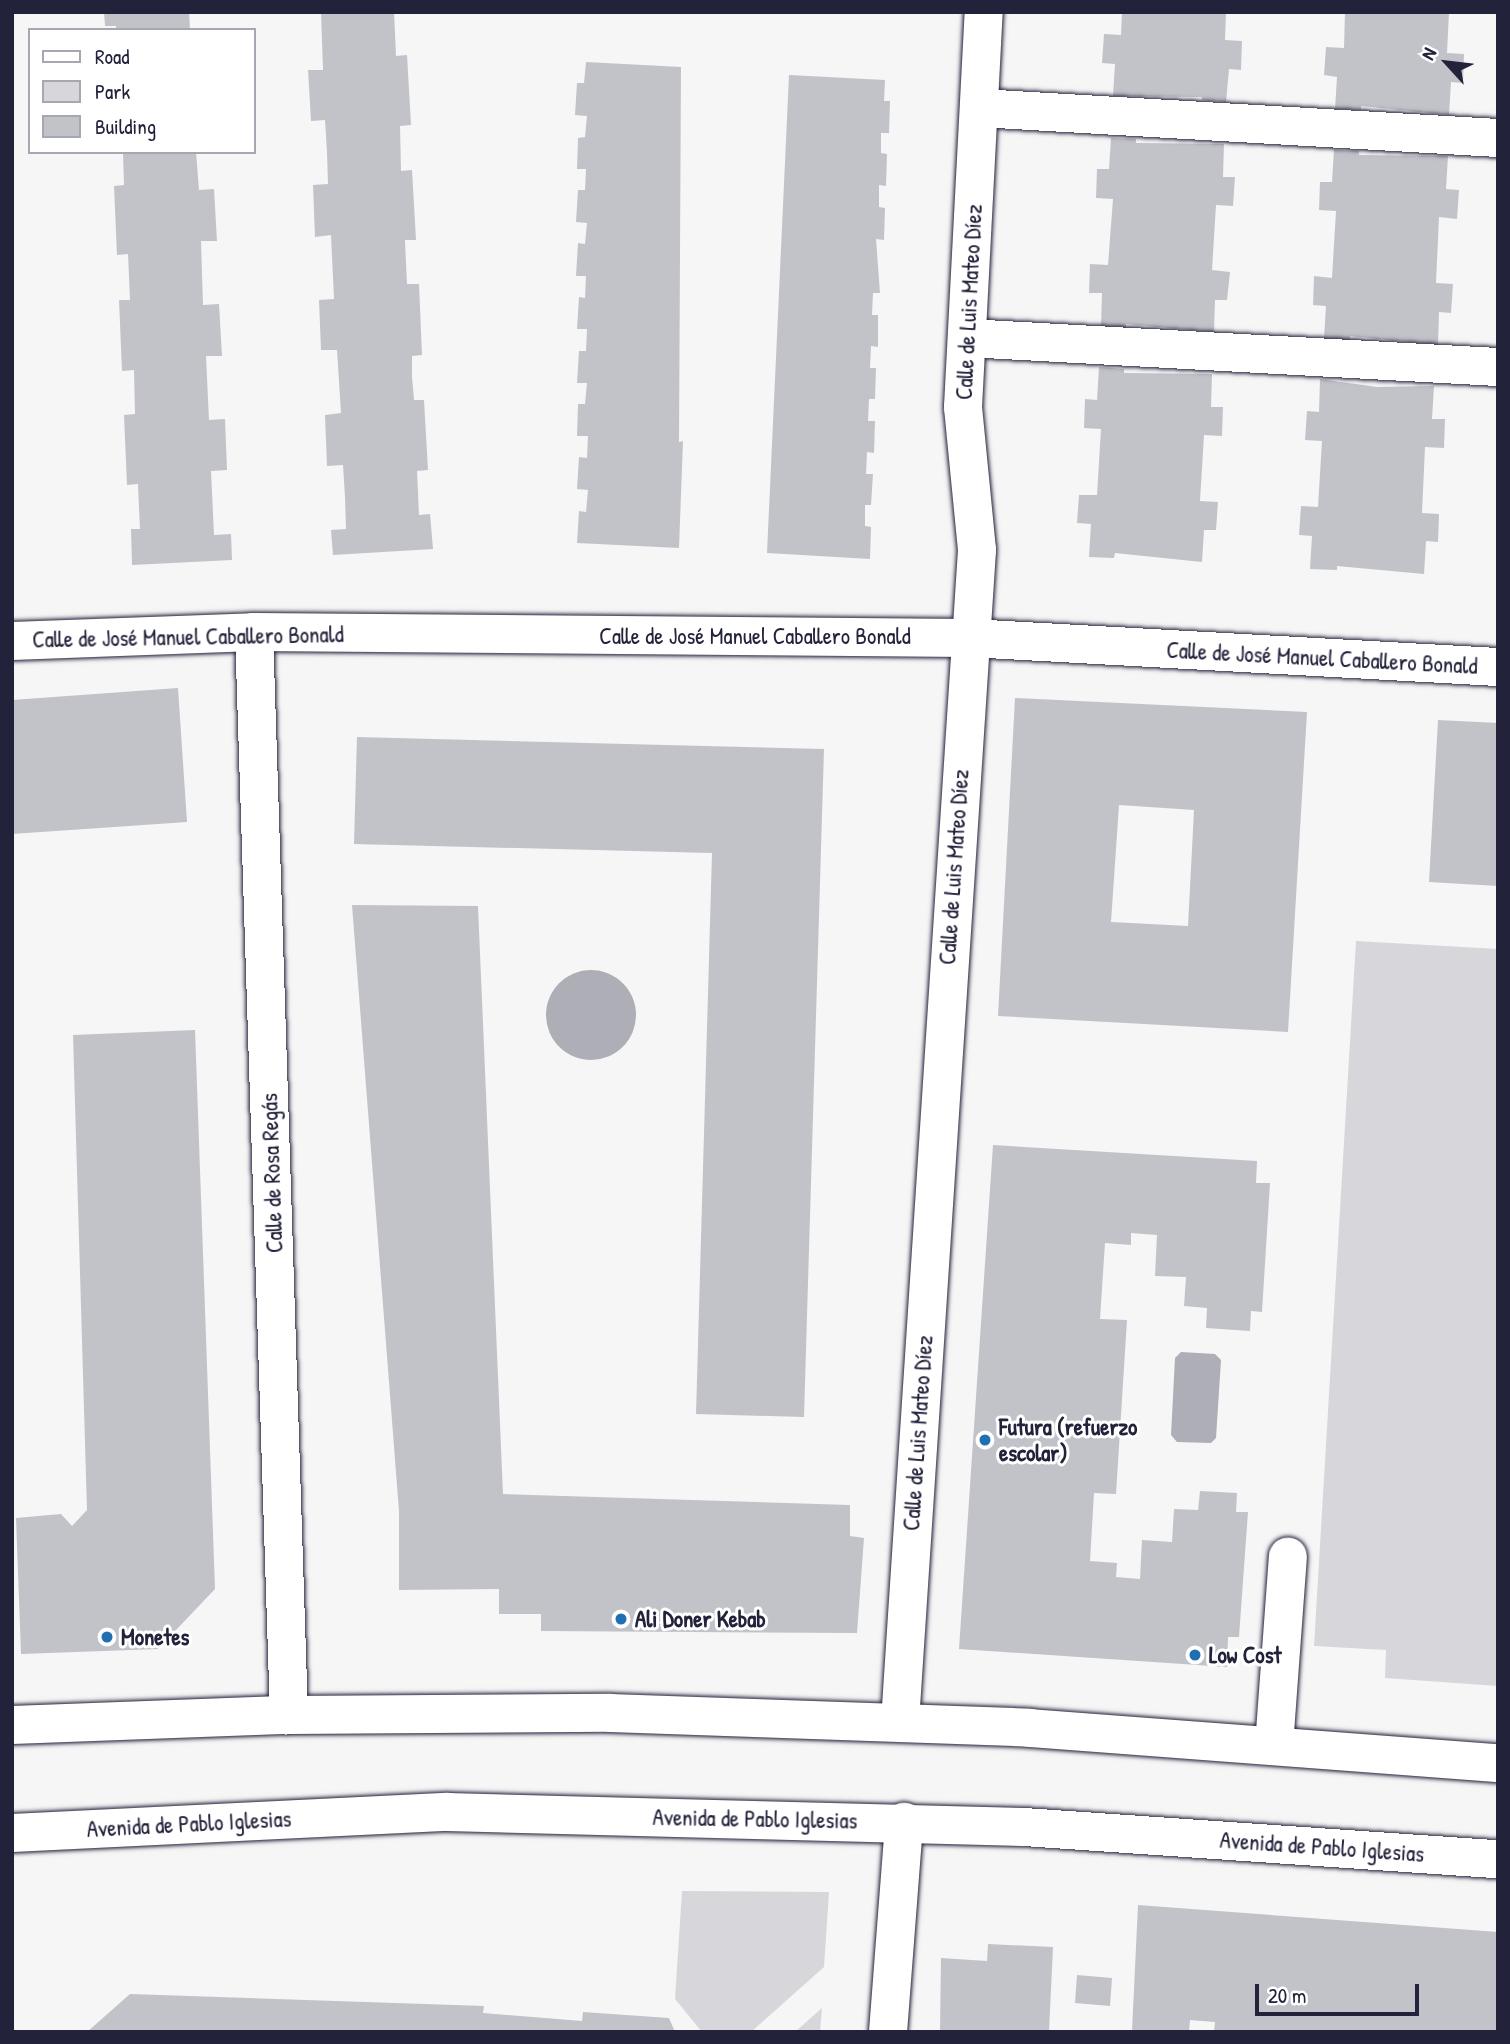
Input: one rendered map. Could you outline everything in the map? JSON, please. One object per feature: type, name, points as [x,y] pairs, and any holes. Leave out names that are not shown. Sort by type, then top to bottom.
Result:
[{"type":"street","name":"Calle de Luis Mateo Díez","points":[[900,1722],[968,638],[977,550],[963,407],[984,12]]},
{"type":"street","points":[[979,108],[1498,138]]},
{"type":"street","points":[[967,338],[1498,368]]},
{"type":"street","name":"Calle de José Manuel Caballero Bonald","points":[[12,641],[254,632],[968,638],[1498,667]]},
{"type":"street","name":"Calle de Rosa Regás","points":[[254,632],[289,1715]]},
{"type":"street","points":[[1274,1746],[1288,1557]]},
{"type":"street","points":[[12,1725],[289,1715],[610,1713],[900,1722],[1498,1763]]},
{"type":"street","name":"Avenida de Pablo Iglesias","points":[[12,1833],[447,1812],[904,1822],[1498,1859]]},
{"type":"street","points":[[888,2032],[904,1822]]},
{"type":"green space","points":[[1356,941],[1498,949],[1498,1686],[1385,1678],[1386,1650],[1314,1646]]},
{"type":"green space","points":[[682,1891],[829,1892],[824,1967],[751,2032],[702,2032],[675,1999]]},
{"type":"green space","points":[[822,2008],[820,2032],[795,2032]]},
{"type":"shaded area","points":[[591,970],[608,973],[623,983],[633,998],[636,1015],[633,1032],[623,1047],[608,1057],[591,1060],[574,1057],[559,1047],[549,1032],[546,1015],[549,998],[559,983],[574,973]]},
{"type":"shaded area","points":[[1181,1352],[1215,1354],[1221,1360],[1216,1438],[1211,1443],[1177,1442],[1171,1435],[1175,1358]]},
{"type":"building","points":[[104,12],[189,12],[190,28],[105,26]]},
{"type":"building","points":[[321,12],[394,12],[396,56],[407,55],[411,125],[400,126],[401,171],[412,170],[416,240],[405,240],[407,284],[419,284],[422,355],[412,356],[412,377],[414,400],[424,400],[428,470],[417,471],[419,515],[430,514],[433,549],[333,555],[331,530],[346,529],[345,497],[343,465],[327,466],[325,415],[341,413],[337,350],[321,350],[319,300],[334,299],[331,235],[315,237],[313,185],[328,184],[327,152],[325,120],[311,121],[308,70],[323,70]]},
{"type":"building","points":[[1122,12],[1226,12],[1225,40],[1242,41],[1241,70],[1229,69],[1226,102],[1202,100],[1202,97],[1113,96],[1115,64],[1102,63],[1104,34],[1121,35]]},
{"type":"building","points":[[1345,12],[1449,12],[1447,53],[1464,54],[1463,83],[1451,82],[1449,115],[1361,106],[1361,110],[1335,109],[1337,77],[1324,75],[1326,47],[1344,48]]},
{"type":"building","points":[[586,62],[681,67],[679,442],[683,441],[679,548],[577,543],[579,511],[586,512],[588,490],[577,489],[579,457],[587,458],[588,436],[577,436],[578,404],[585,404],[587,383],[577,383],[579,351],[586,351],[587,329],[577,329],[579,297],[585,298],[586,276],[576,276],[578,243],[585,244],[587,223],[576,222],[578,190],[585,190],[586,169],[577,169],[578,138],[585,137],[587,116],[575,115],[577,83],[584,83]]},
{"type":"building","points":[[789,75],[885,80],[884,101],[890,101],[889,133],[881,133],[881,153],[887,154],[886,186],[879,185],[879,207],[885,208],[884,240],[876,239],[880,293],[873,293],[872,315],[878,315],[878,347],[871,346],[870,368],[876,368],[875,399],[869,399],[868,421],[875,421],[874,453],[867,452],[866,474],[873,474],[871,505],[865,505],[865,526],[871,527],[870,559],[767,553]]},
{"type":"building","points":[[1111,138],[1136,139],[1136,143],[1224,144],[1223,177],[1235,177],[1233,206],[1216,205],[1212,270],[1230,272],[1227,300],[1215,300],[1214,332],[1126,324],[1126,328],[1101,326],[1102,293],[1089,293],[1090,264],[1108,265],[1113,199],[1096,198],[1097,169],[1109,169]]},
{"type":"building","points":[[1334,150],[1359,151],[1359,155],[1448,156],[1446,189],[1459,190],[1457,219],[1439,217],[1436,283],[1453,284],[1451,313],[1439,312],[1438,345],[1350,336],[1350,340],[1324,339],[1326,306],[1313,305],[1314,276],[1332,278],[1336,211],[1319,210],[1320,182],[1332,182]]},
{"type":"building","points":[[123,154],[196,154],[199,190],[214,189],[217,241],[201,241],[203,305],[219,304],[222,356],[206,356],[209,420],[225,419],[227,470],[211,471],[214,535],[231,534],[232,560],[132,565],[131,529],[140,529],[138,484],[127,485],[124,415],[135,414],[134,370],[122,371],[119,300],[130,300],[128,254],[117,255],[114,186],[124,185]]},
{"type":"building","points":[[1099,367],[1124,369],[1124,373],[1212,374],[1211,407],[1223,407],[1222,436],[1204,435],[1200,501],[1218,502],[1216,530],[1204,530],[1202,562],[1115,553],[1114,558],[1089,557],[1091,524],[1077,523],[1079,495],[1097,495],[1101,429],[1084,428],[1085,399],[1097,400]]},
{"type":"building","points":[[1320,379],[1377,387],[1434,386],[1432,419],[1445,419],[1444,448],[1425,447],[1422,513],[1439,514],[1438,542],[1426,541],[1424,574],[1337,566],[1337,570],[1310,569],[1312,536],[1299,535],[1301,506],[1318,507],[1322,441],[1305,440],[1307,411],[1319,412]]},
{"type":"building","points":[[178,688],[187,822],[12,834],[12,700]]},
{"type":"building","points":[[1015,698],[1307,712],[1288,1032],[998,1016]],"holes":[[[1119,805],[1194,810],[1188,926],[1111,922]]]},
{"type":"building","points":[[1438,720],[1498,723],[1498,886],[1429,882]]},
{"type":"building","points":[[357,737],[824,749],[804,1417],[696,1414],[712,853],[354,844]]},
{"type":"building","points":[[352,905],[478,906],[503,1494],[850,1505],[850,1536],[864,1538],[857,1633],[541,1631],[541,1614],[499,1614],[499,1589],[399,1590],[399,1511]]},
{"type":"building","points":[[195,1030],[215,1589],[158,1649],[21,1654],[16,1518],[61,1514],[72,1526],[87,1510],[73,1035]]},
{"type":"building","points":[[993,1145],[1257,1161],[1256,1183],[1270,1183],[1262,1312],[1251,1311],[1250,1331],[1206,1328],[1207,1308],[1184,1306],[1186,1277],[1155,1276],[1157,1235],[1131,1233],[1131,1245],[1105,1243],[1100,1319],[1127,1320],[1116,1494],[1094,1493],[1090,1561],[1117,1563],[1116,1577],[1140,1579],[1142,1540],[1172,1542],[1174,1509],[1198,1510],[1200,1491],[1237,1493],[1236,1512],[1248,1512],[1239,1637],[1228,1637],[1227,1667],[959,1649]]},
{"type":"building","points":[[1138,1905],[1498,1932],[1498,2032],[1214,2032],[1215,2022],[1190,2020],[1189,2032],[1132,2031]]},
{"type":"building","points":[[988,1944],[1053,1947],[1049,2032],[940,2032],[941,1958],[987,1961]]},
{"type":"building","points":[[1077,1975],[1112,1978],[1110,2006],[1075,2003]]},
{"type":"building","points":[[130,1994],[484,2006],[483,2013],[582,2021],[583,2012],[669,2018],[675,2032],[87,2032]]},
{"type":"place","name":"Futura (refuerzo escolar)","points":[[985,1440]]},
{"type":"place","name":"Ali Doner Kebab","points":[[621,1619]]},
{"type":"place","name":"Monetes","points":[[107,1637]]},
{"type":"place","name":"Low Cost","points":[[1195,1655]]}]
